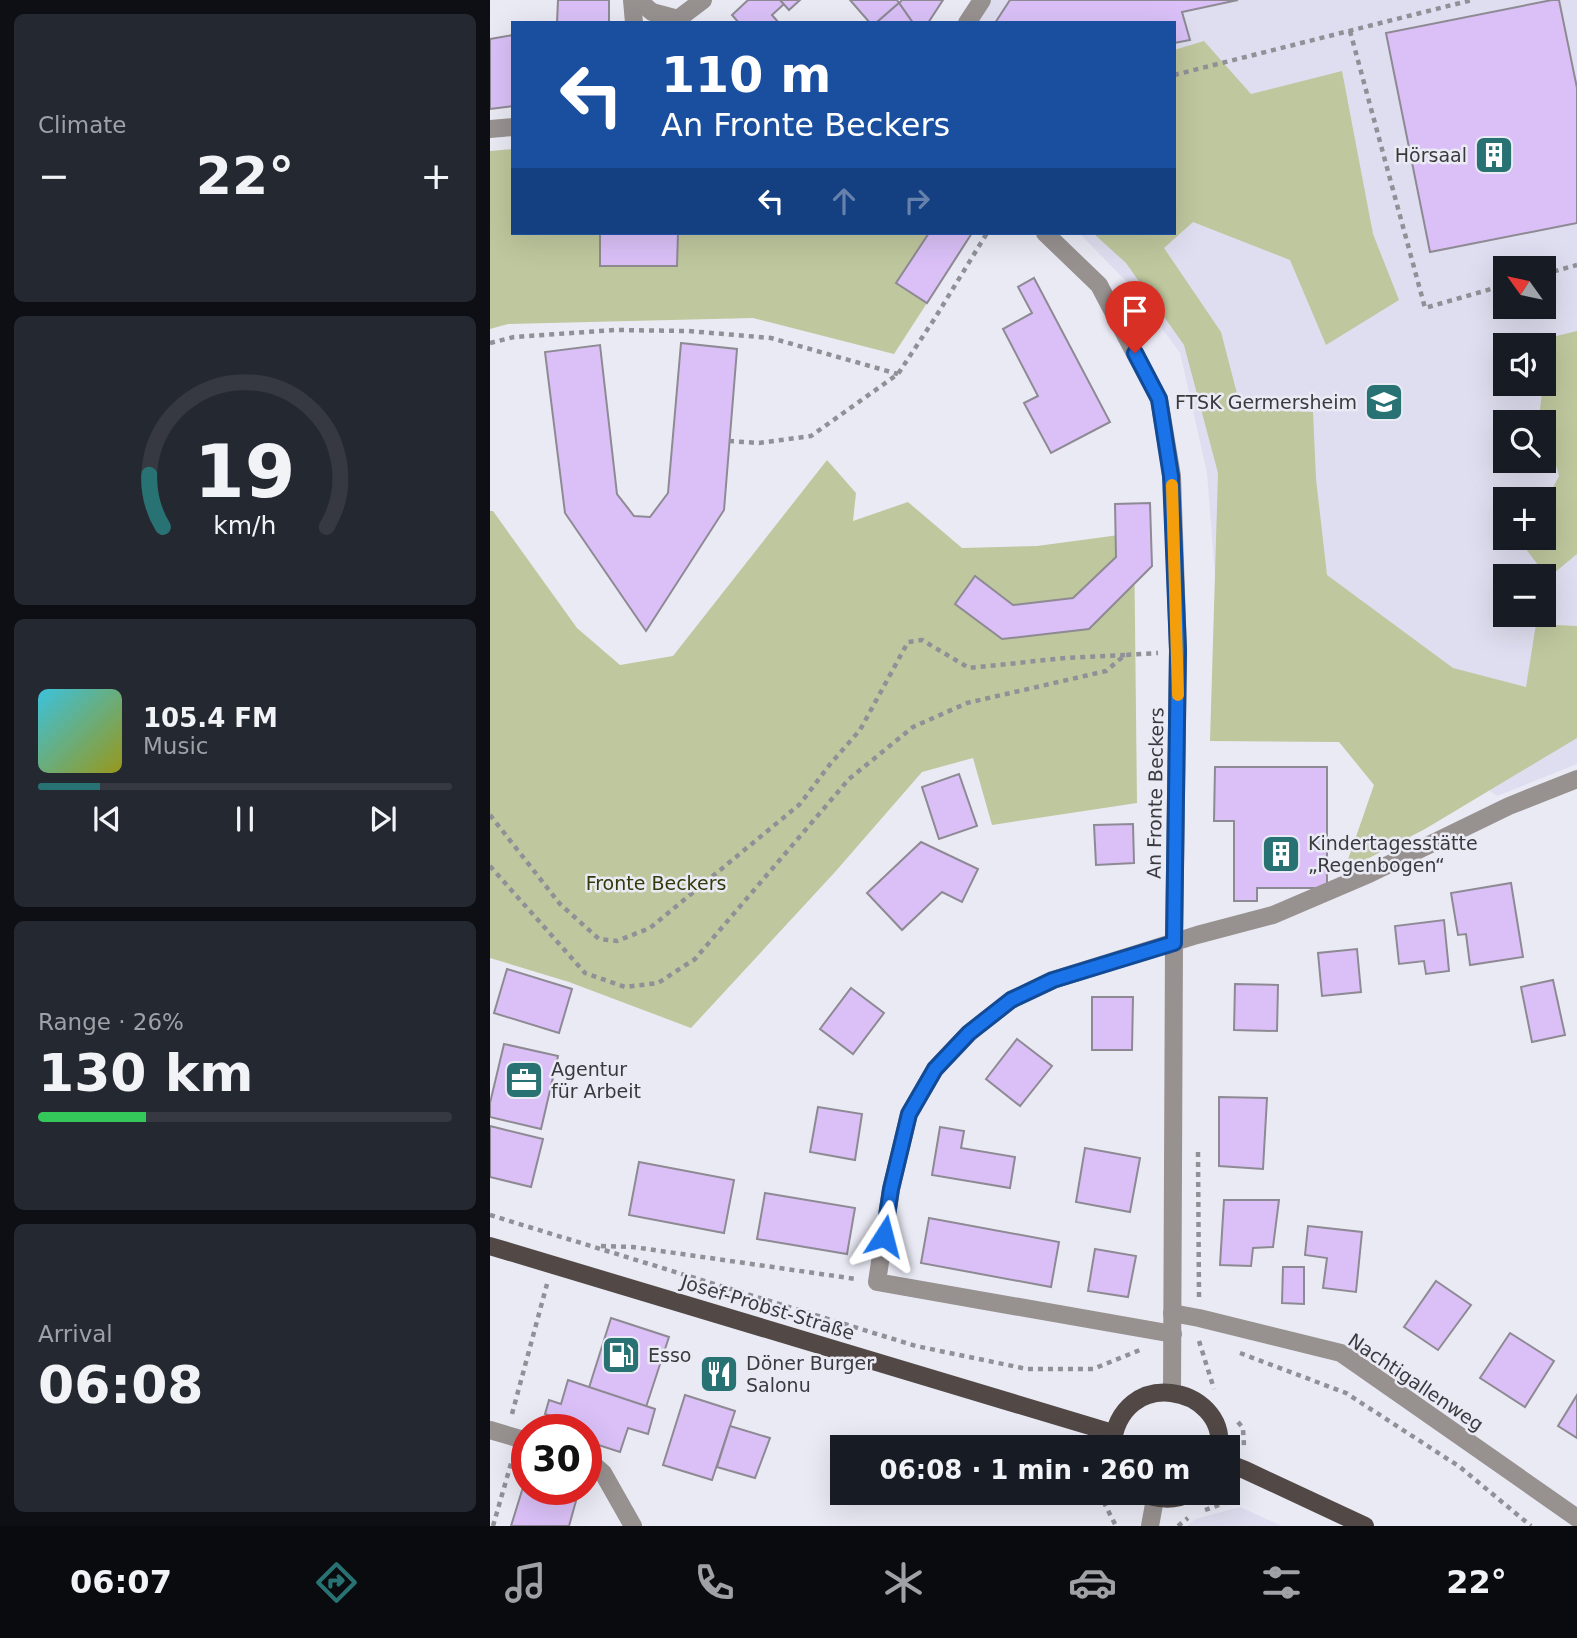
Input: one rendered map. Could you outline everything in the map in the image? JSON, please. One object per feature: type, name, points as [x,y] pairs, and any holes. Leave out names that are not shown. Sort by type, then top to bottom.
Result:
[{"type":"main road","name":"Josef-Probst-Straße","points":[[490,1246],[1097,1435]]},
{"type":"main road","points":[[1115,1435],[1120,1418],[1129,1406],[1157,1393],[1172,1392],[1190,1398],[1205,1409],[1215,1424],[1217,1435]]},
{"type":"main road","points":[[1240,1469],[1365,1526]]},
{"type":"street","points":[[632,0],[634,21]]},
{"type":"street","points":[[638,0],[652,12],[678,19],[703,0]]},
{"type":"street","points":[[968,21],[982,0]]},
{"type":"street","points":[[490,129],[511,127]]},
{"type":"street","name":"An Fronte Beckers","points":[[1047,235],[1099,285],[1159,399],[1171,476],[1178,650],[1172,1392]]},
{"type":"street","points":[[1173,1334],[877,1283],[891,1189],[909,1114],[935,1069],[969,1033],[1011,1000],[1053,980],[1273,915],[1369,874],[1509,806],[1577,779]]},
{"type":"street","name":"Nachtigallenweg","points":[[1172,1313],[1341,1353],[1577,1518]]},
{"type":"street","points":[[490,1430],[511,1436]]},
{"type":"street","points":[[602,1472],[633,1526]]},
{"type":"street","points":[[1148,1505],[1150,1526]]},
{"type":"path","points":[[1176,74],[1471,0]]},
{"type":"path","points":[[1350,31],[1425,308],[1493,288]]},
{"type":"path","points":[[729,441],[759,443],[811,436],[898,374],[985,235]]},
{"type":"path","points":[[1556,271],[1577,265]]},
{"type":"path","points":[[490,343],[514,337],[615,330],[688,331],[771,338],[898,374]]},
{"type":"path","points":[[490,815],[580,924],[599,939],[617,941],[650,928],[800,804],[860,730],[908,642],[922,640],[969,668],[1178,650]]},
{"type":"path","points":[[490,866],[585,973],[625,988],[658,983],[695,959],[849,779],[913,726],[967,703],[1106,671],[1125,655]]},
{"type":"path","points":[[490,1215],[916,1346],[1027,1368],[1093,1370],[1173,1334],[1198,1337],[1210,1342]]},
{"type":"path","points":[[593,1245],[634,1247],[877,1283]]},
{"type":"path","points":[[512,1414],[553,1265]]},
{"type":"path","points":[[1235,1351],[1346,1393],[1460,1467],[1531,1526]]},
{"type":"path","points":[[493,1526],[511,1474]]},
{"type":"path","points":[[1105,1505],[1116,1526]]},
{"type":"shaded area","name":"FTSK Germersheim","points":[[991,0],[1577,0],[1577,764],[1497,796],[1216,588],[1207,473],[1180,353],[1130,285],[1081,235],[1176,235],[1176,21],[977,21]]},
{"type":"shaded area","points":[[1240,1507],[1282,1526],[1187,1526],[1195,1519]]},
{"type":"green space","points":[[1204,41],[1251,94],[1342,71],[1373,234],[1399,300],[1326,345],[1290,260],[1193,222],[1164,248],[1221,332],[1241,409],[1313,412],[1316,479],[1327,575],[1453,668],[1526,687],[1536,627],[1577,626],[1577,738],[1425,829],[1344,871],[1374,785],[1339,742],[1210,741],[1218,473],[1184,345],[1126,263],[1095,235],[1176,235],[1176,49]]},
{"type":"green space","points":[[511,149],[511,235],[600,235],[600,266],[677,266],[678,235],[928,235],[896,283],[927,303],[894,354],[753,318],[508,324],[490,329],[490,151]]},
{"type":"green space","points":[[1577,331],[1577,554],[1556,571],[1556,564],[1537,564],[1527,550],[1556,550],[1556,487],[1553,487],[1559,476],[1556,465],[1556,410],[1540,409],[1541,396],[1556,396],[1556,336]]},
{"type":"green space","name":"Fronte Beckers","points":[[827,460],[856,493],[853,521],[908,502],[962,548],[1037,546],[1134,533],[1137,803],[992,825],[973,758],[922,772],[835,872],[691,1028],[569,982],[490,958],[490,511],[493,511],[577,628],[620,665],[673,656]]},
{"type":"building","points":[[558,0],[609,0],[609,21],[557,21]]},
{"type":"building","points":[[748,0],[780,0],[784,4],[772,15],[777,21],[737,21],[732,15]]},
{"type":"building","points":[[780,0],[800,0],[789,10]]},
{"type":"building","points":[[850,0],[897,0],[899,3],[878,21],[868,21]]},
{"type":"building","points":[[902,0],[943,0],[929,21],[912,21],[899,3]]},
{"type":"building","points":[[1010,0],[1238,0],[1182,12],[1190,40],[1176,43],[1176,21],[996,21]]},
{"type":"building","name":"Hörsaal","points":[[1559,0],[1577,88],[1577,223],[1430,252],[1386,33]]},
{"type":"building","points":[[899,3],[912,21],[878,21]]},
{"type":"building","points":[[511,35],[511,106],[490,109],[490,39]]},
{"type":"building","points":[[600,235],[678,235],[677,266],[600,266]]},
{"type":"building","points":[[928,235],[971,235],[927,303],[896,283]]},
{"type":"building","points":[[1034,278],[1110,422],[1051,453],[1024,403],[1038,396],[1003,329],[1032,313],[1018,287]]},
{"type":"building","points":[[681,343],[737,349],[724,510],[646,631],[565,513],[545,352],[600,345],[617,494],[634,516],[650,517],[668,493]]},
{"type":"building","points":[[1150,503],[1152,566],[1089,629],[1002,639],[955,604],[975,576],[1013,605],[1073,598],[1116,557],[1115,504]]},
{"type":"building","name":"Kindertagesstätte „Regenbogen“","points":[[1215,767],[1327,767],[1327,888],[1257,888],[1257,901],[1234,901],[1234,821],[1214,821]]},
{"type":"building","points":[[959,774],[977,826],[939,839],[922,787]]},
{"type":"building","points":[[1133,824],[1134,863],[1096,865],[1094,825]]},
{"type":"building","points":[[921,842],[978,869],[962,902],[942,892],[902,930],[867,893]]},
{"type":"building","points":[[1511,883],[1523,957],[1470,965],[1466,934],[1458,935],[1451,893]]},
{"type":"building","points":[[1444,920],[1449,971],[1426,974],[1424,961],[1399,964],[1395,926]]},
{"type":"building","points":[[1357,949],[1361,992],[1322,996],[1318,953]]},
{"type":"building","points":[[507,969],[572,989],[559,1033],[494,1013]]},
{"type":"building","points":[[1553,980],[1565,1035],[1532,1042],[1521,987]]},
{"type":"building","points":[[1235,984],[1278,985],[1277,1031],[1234,1030]]},
{"type":"building","points":[[851,988],[884,1013],[853,1054],[820,1029]]},
{"type":"building","points":[[1092,997],[1133,997],[1132,1050],[1092,1050]]},
{"type":"building","points":[[1017,1039],[1052,1066],[1020,1106],[986,1079]]},
{"type":"building","name":"Agentur für Arbeit","points":[[504,1044],[558,1056],[541,1129],[490,1117],[490,1103]]},
{"type":"building","points":[[1219,1097],[1267,1098],[1263,1169],[1219,1166]]},
{"type":"building","points":[[818,1107],[862,1114],[855,1160],[810,1152]]},
{"type":"building","points":[[490,1126],[543,1139],[531,1187],[490,1177]]},
{"type":"building","points":[[940,1127],[964,1131],[961,1148],[1015,1157],[1010,1188],[932,1175]]},
{"type":"building","points":[[1085,1148],[1140,1158],[1130,1212],[1076,1202]]},
{"type":"building","points":[[639,1162],[734,1180],[724,1233],[629,1215]]},
{"type":"building","points":[[765,1193],[855,1208],[847,1254],[757,1239]]},
{"type":"building","points":[[1224,1200],[1279,1200],[1273,1247],[1253,1248],[1251,1266],[1220,1265]]},
{"type":"building","points":[[929,1218],[1059,1242],[1051,1287],[921,1263]]},
{"type":"building","points":[[1308,1226],[1362,1232],[1356,1292],[1323,1288],[1327,1258],[1305,1255]]},
{"type":"building","points":[[1095,1249],[1136,1256],[1128,1297],[1088,1291]]},
{"type":"building","points":[[1283,1267],[1304,1267],[1304,1304],[1282,1303]]},
{"type":"building","points":[[1436,1281],[1471,1305],[1438,1350],[1404,1327]]},
{"type":"building","points":[[611,1318],[669,1337],[644,1413],[587,1394]]},
{"type":"building","points":[[1510,1333],[1554,1361],[1525,1407],[1480,1378]]},
{"type":"building","points":[[568,1380],[655,1409],[648,1434],[628,1428],[620,1452],[602,1446],[602,1414],[545,1414],[549,1400],[561,1404]]},
{"type":"building","points":[[685,1395],[735,1411],[712,1480],[663,1465]]},
{"type":"building","points":[[1577,1395],[1577,1438],[1558,1426]]},
{"type":"building","points":[[730,1426],[770,1438],[755,1478],[717,1467]]},
{"type":"building","points":[[518,1505],[575,1505],[569,1526],[511,1526]]},
{"type":"slow traffic","points":[[1172,485],[1178,695]]},
{"type":"place","name":"Hörsaal","points":[[1494,155]]},
{"type":"place","name":"FTSK Germersheim","points":[[1384,402]]},
{"type":"place","name":"Kindertagesstätte „Regenbogen“","points":[[1281,854]]},
{"type":"place","name":"Agentur für Arbeit","points":[[524,1080]]},
{"type":"place","name":"Esso","points":[[621,1355]]},
{"type":"place","name":"Döner Burger Salonu","points":[[719,1374]]},
{"type":"route","points":[[884,1236],[891,1189],[909,1114],[935,1069],[969,1033],[1011,1000],[1053,980],[1174,943],[1178,650],[1171,476],[1159,399],[1135,353]]}]
